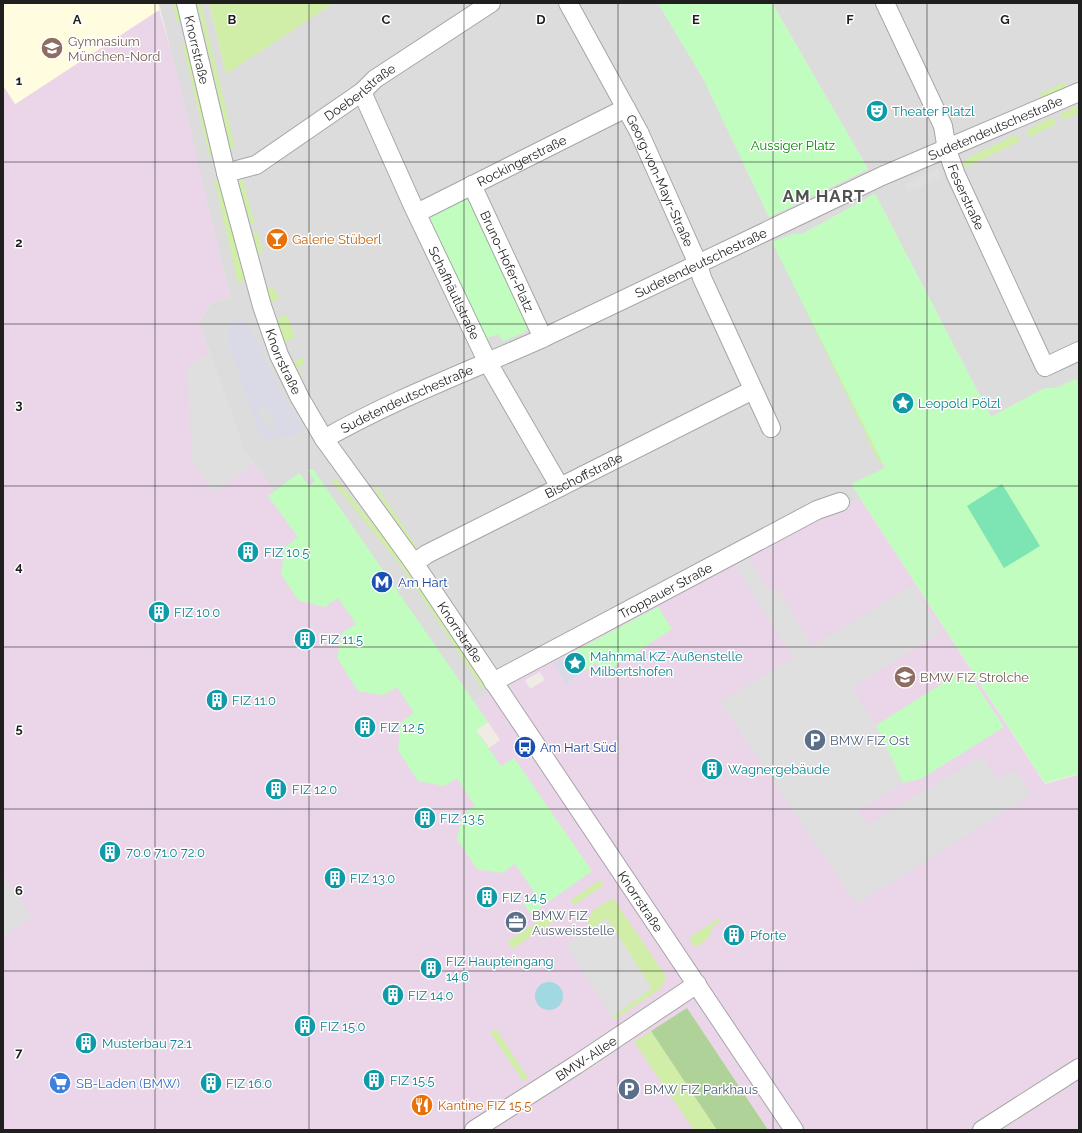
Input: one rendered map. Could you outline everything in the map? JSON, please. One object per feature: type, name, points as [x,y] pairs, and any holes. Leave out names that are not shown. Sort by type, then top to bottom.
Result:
[{"type":"street","name":"Knorrstraße","points":[[186,3],[226,173],[273,340],[300,398],[324,439],[414,563],[794,1130]]},
{"type":"street","name":"Doeberlstraße","points":[[226,173],[256,165],[362,92],[375,79],[491,3]]},
{"type":"street","name":"Georg-von-Mayr-Straße","points":[[568,3],[626,108],[698,264],[702,278],[770,428]]},
{"type":"street","name":"Feserstraße","points":[[885,3],[943,126],[947,150],[1001,276],[1045,367],[1077,356]]},
{"type":"street","name":"Schafhäutlstraße","points":[[362,92],[487,361],[560,487]]},
{"type":"street","name":"Sudetendeutschestraße","points":[[324,439],[359,419],[487,361],[543,338],[882,176],[947,150],[1079,92]]},
{"type":"street","name":"Rockingerstraße","points":[[417,213],[626,108]]},
{"type":"street","name":"Bruno-Hofer-Platz","points":[[472,185],[543,338]]},
{"type":"street","name":"Bischoffstraße","points":[[414,563],[427,554],[754,390]]},
{"type":"street","name":"Troppauer Straße","points":[[493,682],[817,510],[840,502]]},
{"type":"street","name":"BMW-Allee","points":[[474,1130],[576,1065],[697,984]]},
{"type":"street","points":[[982,1130],[1079,1068]]},
{"type":"shaded area","name":"Gymnasium München-Nord","points":[[3,3],[157,3],[159,10],[15,104],[3,85]]},
{"type":"shaded area","points":[[159,3],[209,3],[226,73],[334,3],[658,3],[704,80],[769,217],[868,169],[772,3],[1079,3],[1079,384],[1076,379],[1056,388],[1045,388],[991,417],[875,194],[804,233],[772,242],[885,468],[860,498],[438,720],[244,449],[199,322],[211,303],[230,297]]},
{"type":"shaded area","points":[[159,10],[180,85],[230,297],[211,303],[199,322],[244,449],[438,720],[860,498],[1045,784],[1077,775],[1079,778],[1079,1130],[3,1130],[3,85],[16,104]],"holes":[[[540,672],[545,680],[530,689],[525,680]],[[488,722],[500,740],[489,748],[476,730]]]},
{"type":"shaded area","points":[[938,168],[942,177],[909,192],[905,184]]},
{"type":"shaded area","points":[[235,318],[242,319],[250,329],[287,406],[301,423],[301,430],[295,435],[266,439],[259,435],[228,342],[228,328],[232,320]],"holes":[[[266,405],[277,425],[269,430],[258,410]]]},
{"type":"shaded area","points":[[210,353],[244,449],[254,464],[213,493],[192,461],[187,366]]},
{"type":"shaded area","points":[[748,558],[769,590],[776,587],[812,645],[793,657],[735,566]]},
{"type":"shaded area","name":"BMW FIZ Ost","points":[[913,585],[941,632],[852,688],[876,725],[903,783],[858,811],[868,825],[982,756],[998,780],[1015,770],[1031,795],[857,904],[720,702]]},
{"type":"shaded area","points":[[573,652],[584,671],[566,684],[554,663]]},
{"type":"shaded area","points":[[3,874],[32,917],[3,937]]},
{"type":"shaded area","points":[[607,918],[652,988],[612,1017],[566,945]]},
{"type":"green space","points":[[173,3],[178,3],[181,19],[177,23]]},
{"type":"green space","points":[[197,3],[201,3],[235,148],[231,149]]},
{"type":"green space","points":[[209,3],[334,3],[226,74]]},
{"type":"green space","name":"Aussiger Platz","points":[[658,3],[772,3],[868,169],[769,217],[704,80]]},
{"type":"green space","points":[[182,42],[188,44],[214,153],[209,155]]},
{"type":"green space","points":[[1064,82],[1066,86],[1064,88],[1041,98],[1040,94]]},
{"type":"green space","points":[[1079,105],[1079,113],[1063,120],[1060,114]]},
{"type":"green space","points":[[1053,117],[1056,124],[1029,137],[1026,131]]},
{"type":"green space","points":[[1013,136],[1018,137],[1020,141],[962,169],[961,165],[968,158]]},
{"type":"green space","points":[[241,175],[255,224],[251,225],[241,189],[238,190],[236,184]]},
{"type":"green space","points":[[220,178],[245,281],[238,283],[215,182],[216,179]]},
{"type":"green space","points":[[875,194],[991,417],[1045,388],[1056,388],[1076,379],[1079,384],[1079,778],[1076,774],[1045,783],[851,484],[885,468],[772,242],[793,234],[804,233]]},
{"type":"green space","points":[[465,199],[472,202],[528,321],[526,322],[527,329],[523,333],[503,341],[498,334],[485,339],[428,222],[430,215]]},
{"type":"green space","points":[[257,232],[263,252],[258,253],[253,233]]},
{"type":"green space","points":[[773,242],[885,459],[879,462]]},
{"type":"green space","points":[[273,288],[280,299],[269,303],[265,289]]},
{"type":"green space","points":[[287,315],[295,337],[284,342],[275,320]]},
{"type":"green space","points":[[304,357],[303,365],[299,364],[298,371],[302,372],[302,380],[293,362]]},
{"type":"green space","points":[[307,469],[313,469],[488,722],[476,730],[501,766],[514,758],[592,871],[531,914],[522,902],[535,893],[515,864],[502,873],[477,869],[457,839],[463,814],[475,806],[457,778],[444,786],[418,781],[398,750],[401,722],[414,713],[397,687],[384,695],[358,691],[337,658],[342,633],[356,624],[338,598],[324,607],[298,600],[281,574],[285,547],[298,537],[268,496],[299,473],[309,486],[315,481]]},
{"type":"green space","points":[[336,479],[401,558],[487,685],[483,689],[401,566],[332,481]]},
{"type":"green space","points":[[1002,484],[1040,546],[1004,568],[967,506]]},
{"type":"green space","points":[[376,485],[419,551],[412,546],[375,489]]},
{"type":"green space","points":[[658,607],[672,629],[603,674],[596,663],[584,671],[573,652]]},
{"type":"green space","points":[[961,672],[968,672],[1004,727],[921,779],[903,783],[876,725]]},
{"type":"green space","points":[[600,880],[604,885],[574,905],[571,900]]},
{"type":"green space","points":[[613,898],[665,975],[666,979],[660,989],[614,1020],[612,1017],[652,988],[590,930],[587,924],[592,911]]},
{"type":"green space","points":[[557,909],[562,916],[512,949],[507,942]]},
{"type":"green space","points":[[719,918],[721,921],[713,926],[709,937],[696,948],[689,938]]},
{"type":"green space","points":[[687,1008],[768,1130],[717,1130],[651,1031]]},
{"type":"green space","points":[[496,1029],[528,1078],[523,1081],[490,1032]]},
{"type":"green space","points":[[651,1031],[717,1130],[694,1130],[634,1042]]},
{"type":"water","points":[[549,982],[559,986],[563,996],[559,1006],[549,1010],[539,1006],[535,996],[539,986]]},
{"type":"place","name":"Gymnasium München-Nord","points":[[52,48]]},
{"type":"place","name":"Theater Platzl","points":[[877,111]]},
{"type":"place","name":"Galerie Stüberl","points":[[277,239]]},
{"type":"place","name":"Leopold Pölzl","points":[[903,403]]},
{"type":"place","name":"FIZ 10.5","points":[[248,552]]},
{"type":"place","name":"Am Hart","points":[[382,582]]},
{"type":"place","name":"FIZ 10.0","points":[[159,612]]},
{"type":"place","name":"FIZ 11.5","points":[[305,639]]},
{"type":"place","name":"Mahnmal KZ-Außenstelle Milbertshofen","points":[[575,663]]},
{"type":"place","name":"BMW FIZ Strolche","points":[[905,677]]},
{"type":"place","name":"FIZ 11.0","points":[[217,700]]},
{"type":"place","name":"FIZ 12.5","points":[[365,727]]},
{"type":"place","name":"BMW FIZ Ost","points":[[815,740]]},
{"type":"place","name":"Am Hart Süd","points":[[525,747]]},
{"type":"place","name":"Wagnergebäude","points":[[712,769]]},
{"type":"place","name":"FIZ 12.0","points":[[276,789]]},
{"type":"place","name":"FIZ 13.5","points":[[425,818]]},
{"type":"place","name":"70.0 71.0 72.0","points":[[110,852]]},
{"type":"place","name":"FIZ 13.0","points":[[335,878]]},
{"type":"place","name":"FIZ 14.5","points":[[487,897]]},
{"type":"place","name":"BMW FIZ Ausweisstelle","points":[[516,922]]},
{"type":"place","name":"Pforte","points":[[734,935]]},
{"type":"place","name":"FIZ Haupteingang 14.6","points":[[431,968]]},
{"type":"place","name":"FIZ 14.0","points":[[393,995]]},
{"type":"place","name":"FIZ 15.0","points":[[305,1026]]},
{"type":"place","name":"Musterbau 72.1","points":[[86,1043]]},
{"type":"place","name":"FIZ 15.5","points":[[374,1080]]},
{"type":"place","name":"SB-Laden (BMW)","points":[[60,1083]]},
{"type":"place","name":"FIZ 16.0","points":[[211,1083]]},
{"type":"place","name":"BMW FIZ Parkhaus","points":[[629,1089]]},
{"type":"place","name":"Kantine FIZ 15.5","points":[[422,1105]]},
{"type":"district","name":"AM HART","points":[[824,196]]}]
